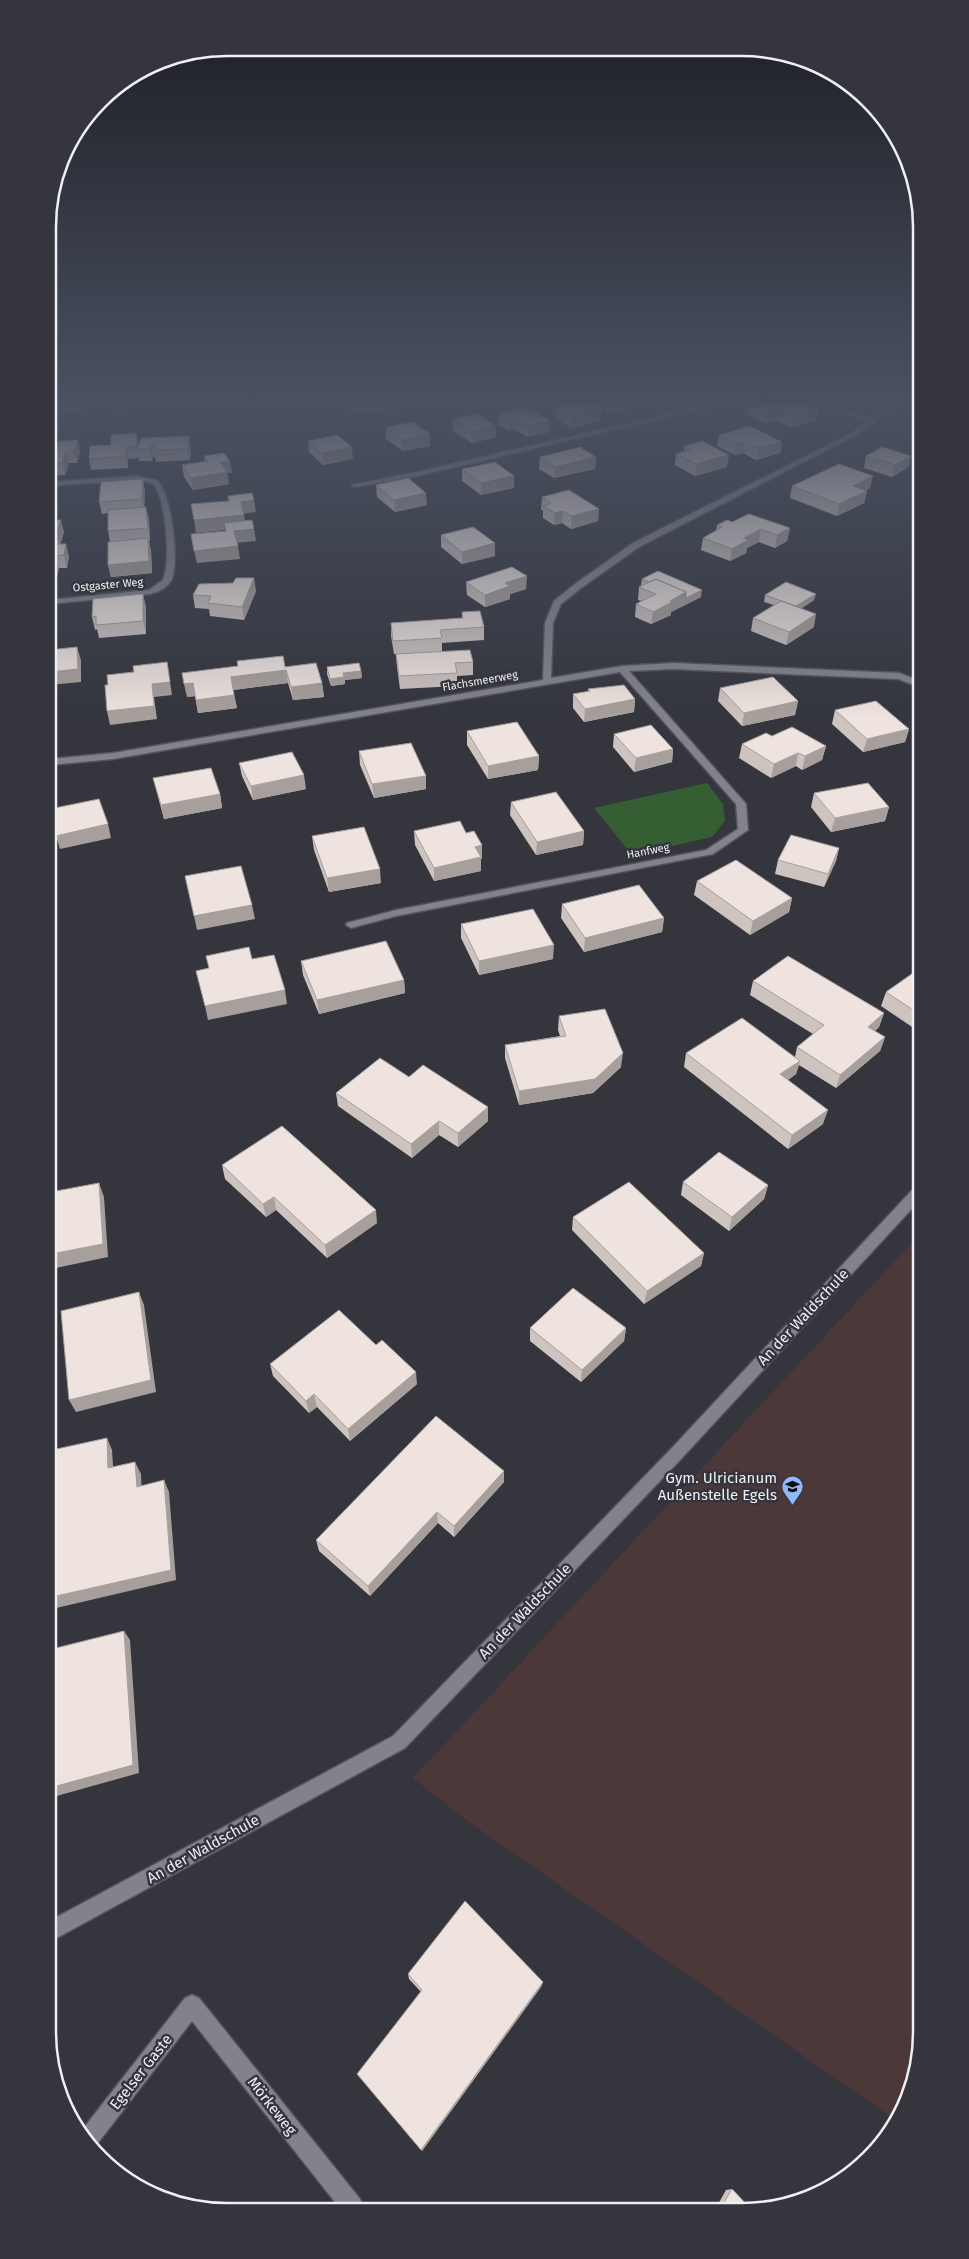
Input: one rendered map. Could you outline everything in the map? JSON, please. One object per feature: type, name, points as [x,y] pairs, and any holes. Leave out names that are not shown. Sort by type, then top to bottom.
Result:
[{"type":"street","name":"Ostgaster Weg","points":[[57,601],[150,592],[162,587],[168,579],[172,558],[164,507]]},
{"type":"street","points":[[547,681],[549,623],[557,604],[578,586],[636,545],[710,507]]},
{"type":"street","name":"Flachsmeerweg","points":[[57,761],[113,756],[622,669],[674,666],[899,676],[913,681]]},
{"type":"street","name":"Hanfweg","points":[[352,925],[396,913],[709,852],[743,830],[741,804],[622,669]]},
{"type":"street","name":"An der Waldschule","points":[[56,1928],[399,1742],[676,1454],[912,1198]]},
{"type":"street","name":"Egelser Gaste","points":[[92,2136],[192,2005]]},
{"type":"street","name":"Mörkeweg","points":[[192,2005],[349,2203]]},
{"type":"shaded area","name":"Gym. Ulricianum Außenstelle Egels","points":[[912,1242],[912,2043],[904,2087],[890,2116],[459,1815],[413,1778]]},
{"type":"green space","points":[[707,783],[723,804],[725,821],[712,837],[632,855],[594,808]]},
{"type":"building","points":[[146,507],[148,528],[108,531],[108,510]]},
{"type":"building","points":[[192,507],[242,507],[244,515],[194,520]]},
{"type":"building","points":[[545,507],[597,507],[599,509],[572,516],[563,511],[555,513]]},
{"type":"building","points":[[749,514],[790,528],[777,535],[761,529],[744,538],[748,540],[732,549],[703,538],[722,527],[717,525],[727,520],[732,522]]},
{"type":"building","points":[[57,520],[61,520],[57,532]]},
{"type":"building","points":[[252,520],[254,529],[234,531],[238,546],[194,551],[191,534],[226,531],[224,523]]},
{"type":"building","points":[[473,527],[495,543],[462,552],[441,535]]},
{"type":"building","points":[[148,538],[149,561],[108,565],[108,542]]},
{"type":"building","points":[[57,544],[66,544],[64,555],[57,556]]},
{"type":"building","points":[[512,567],[527,576],[505,583],[510,586],[485,595],[466,582]]},
{"type":"building","points":[[658,571],[702,590],[686,598],[686,592],[656,579],[649,582],[642,579]]},
{"type":"building","points":[[236,578],[254,578],[242,607],[208,603],[211,596],[193,595],[199,584],[233,583]]},
{"type":"building","points":[[656,579],[686,592],[653,612],[636,604],[656,594],[639,587]]},
{"type":"building","points":[[786,582],[816,594],[796,606],[765,595]]},
{"type":"building","points":[[143,594],[143,621],[96,625],[96,616],[92,617],[93,599]]},
{"type":"building","points":[[781,601],[816,614],[789,632],[753,618]]},
{"type":"building","points":[[480,611],[484,627],[440,630],[442,638],[393,641],[391,623],[463,618],[462,612]]},
{"type":"building","points":[[77,647],[78,669],[57,671],[57,649]]},
{"type":"building","points":[[470,650],[473,662],[455,663],[457,673],[399,676],[396,654]]},
{"type":"building","points":[[283,656],[285,667],[316,663],[322,683],[291,687],[286,670],[231,677],[234,695],[196,700],[193,683],[184,684],[182,673],[238,666],[237,661]]},
{"type":"building","points":[[167,662],[170,682],[152,684],[154,706],[107,711],[105,685],[108,685],[107,675],[134,672],[133,666]]},
{"type":"building","points":[[359,663],[361,671],[343,673],[344,677],[330,679],[327,667]]},
{"type":"building","points":[[773,677],[798,701],[744,713],[720,688]]},
{"type":"building","points":[[624,685],[635,699],[585,709],[573,694],[590,691],[588,689]]},
{"type":"building","points":[[876,701],[909,729],[867,739],[835,710]]},
{"type":"building","points":[[517,722],[539,756],[488,766],[467,731]]},
{"type":"building","points":[[651,725],[673,749],[636,758],[614,734]]},
{"type":"building","points":[[792,727],[826,746],[805,756],[798,753],[774,764],[742,744],[766,733],[772,736]]},
{"type":"building","points":[[411,743],[426,776],[372,784],[359,751]]},
{"type":"building","points":[[292,752],[304,775],[251,786],[239,763]]},
{"type":"building","points":[[211,768],[220,794],[161,805],[153,778]]},
{"type":"building","points":[[868,783],[889,807],[835,818],[814,793]]},
{"type":"building","points":[[556,792],[584,831],[537,842],[511,802]]},
{"type":"building","points":[[99,799],[108,824],[57,836],[57,808]]},
{"type":"building","points":[[460,821],[466,833],[474,831],[482,845],[475,847],[481,857],[434,868],[414,831]]},
{"type":"building","points":[[364,827],[380,869],[327,878],[312,836]]},
{"type":"building","points":[[791,835],[839,848],[828,874],[778,860]]},
{"type":"building","points":[[736,860],[792,898],[753,921],[697,881]]},
{"type":"building","points":[[241,866],[252,905],[194,916],[185,876]]},
{"type":"building","points":[[639,885],[664,918],[585,938],[562,904]]},
{"type":"building","points":[[533,909],[554,945],[479,961],[461,924]]},
{"type":"building","points":[[386,941],[404,980],[317,1000],[301,961]]},
{"type":"building","points":[[249,947],[252,959],[274,955],[285,990],[205,1006],[196,971],[209,968],[206,956]]},
{"type":"building","points":[[788,956],[884,1013],[868,1027],[885,1037],[840,1075],[797,1047],[824,1025],[753,981]]},
{"type":"building","points":[[913,973],[913,1009],[886,992]]},
{"type":"building","points":[[605,1009],[623,1053],[595,1079],[519,1091],[505,1045],[566,1036],[559,1016]]},
{"type":"building","points":[[742,1018],[800,1061],[780,1074],[828,1110],[792,1135],[686,1053]]},
{"type":"building","points":[[380,1058],[409,1077],[423,1065],[488,1107],[458,1133],[439,1121],[411,1144],[336,1093]]},
{"type":"building","points":[[282,1126],[376,1210],[325,1245],[274,1197],[263,1204],[222,1165]]},
{"type":"building","points":[[719,1152],[768,1185],[732,1217],[683,1182]]},
{"type":"building","points":[[629,1182],[704,1253],[647,1291],[573,1217]]},
{"type":"building","points":[[99,1183],[103,1244],[56,1253],[56,1191]]},
{"type":"building","points":[[573,1288],[626,1328],[582,1370],[530,1328]]},
{"type":"building","points":[[139,1292],[151,1380],[69,1400],[61,1311]]},
{"type":"building","points":[[339,1310],[376,1345],[382,1340],[416,1372],[348,1429],[314,1394],[306,1401],[270,1364]]},
{"type":"building","points":[[436,1416],[504,1471],[454,1526],[437,1512],[368,1586],[316,1540]]},
{"type":"building","points":[[107,1438],[108,1468],[135,1462],[137,1487],[164,1480],[171,1570],[56,1596],[56,1449]]},
{"type":"building","points":[[124,1631],[133,1765],[56,1786],[56,1648]]},
{"type":"building","points":[[465,1901],[543,1982],[421,2150],[357,2074],[422,1990],[408,1974]]},
{"type":"building","points":[[732,2189],[745,2203],[741,2203],[724,2203]]},
{"type":"place","name":"Gym. Ulricianum Außenstelle Egels","points":[[793,1506]]}]
